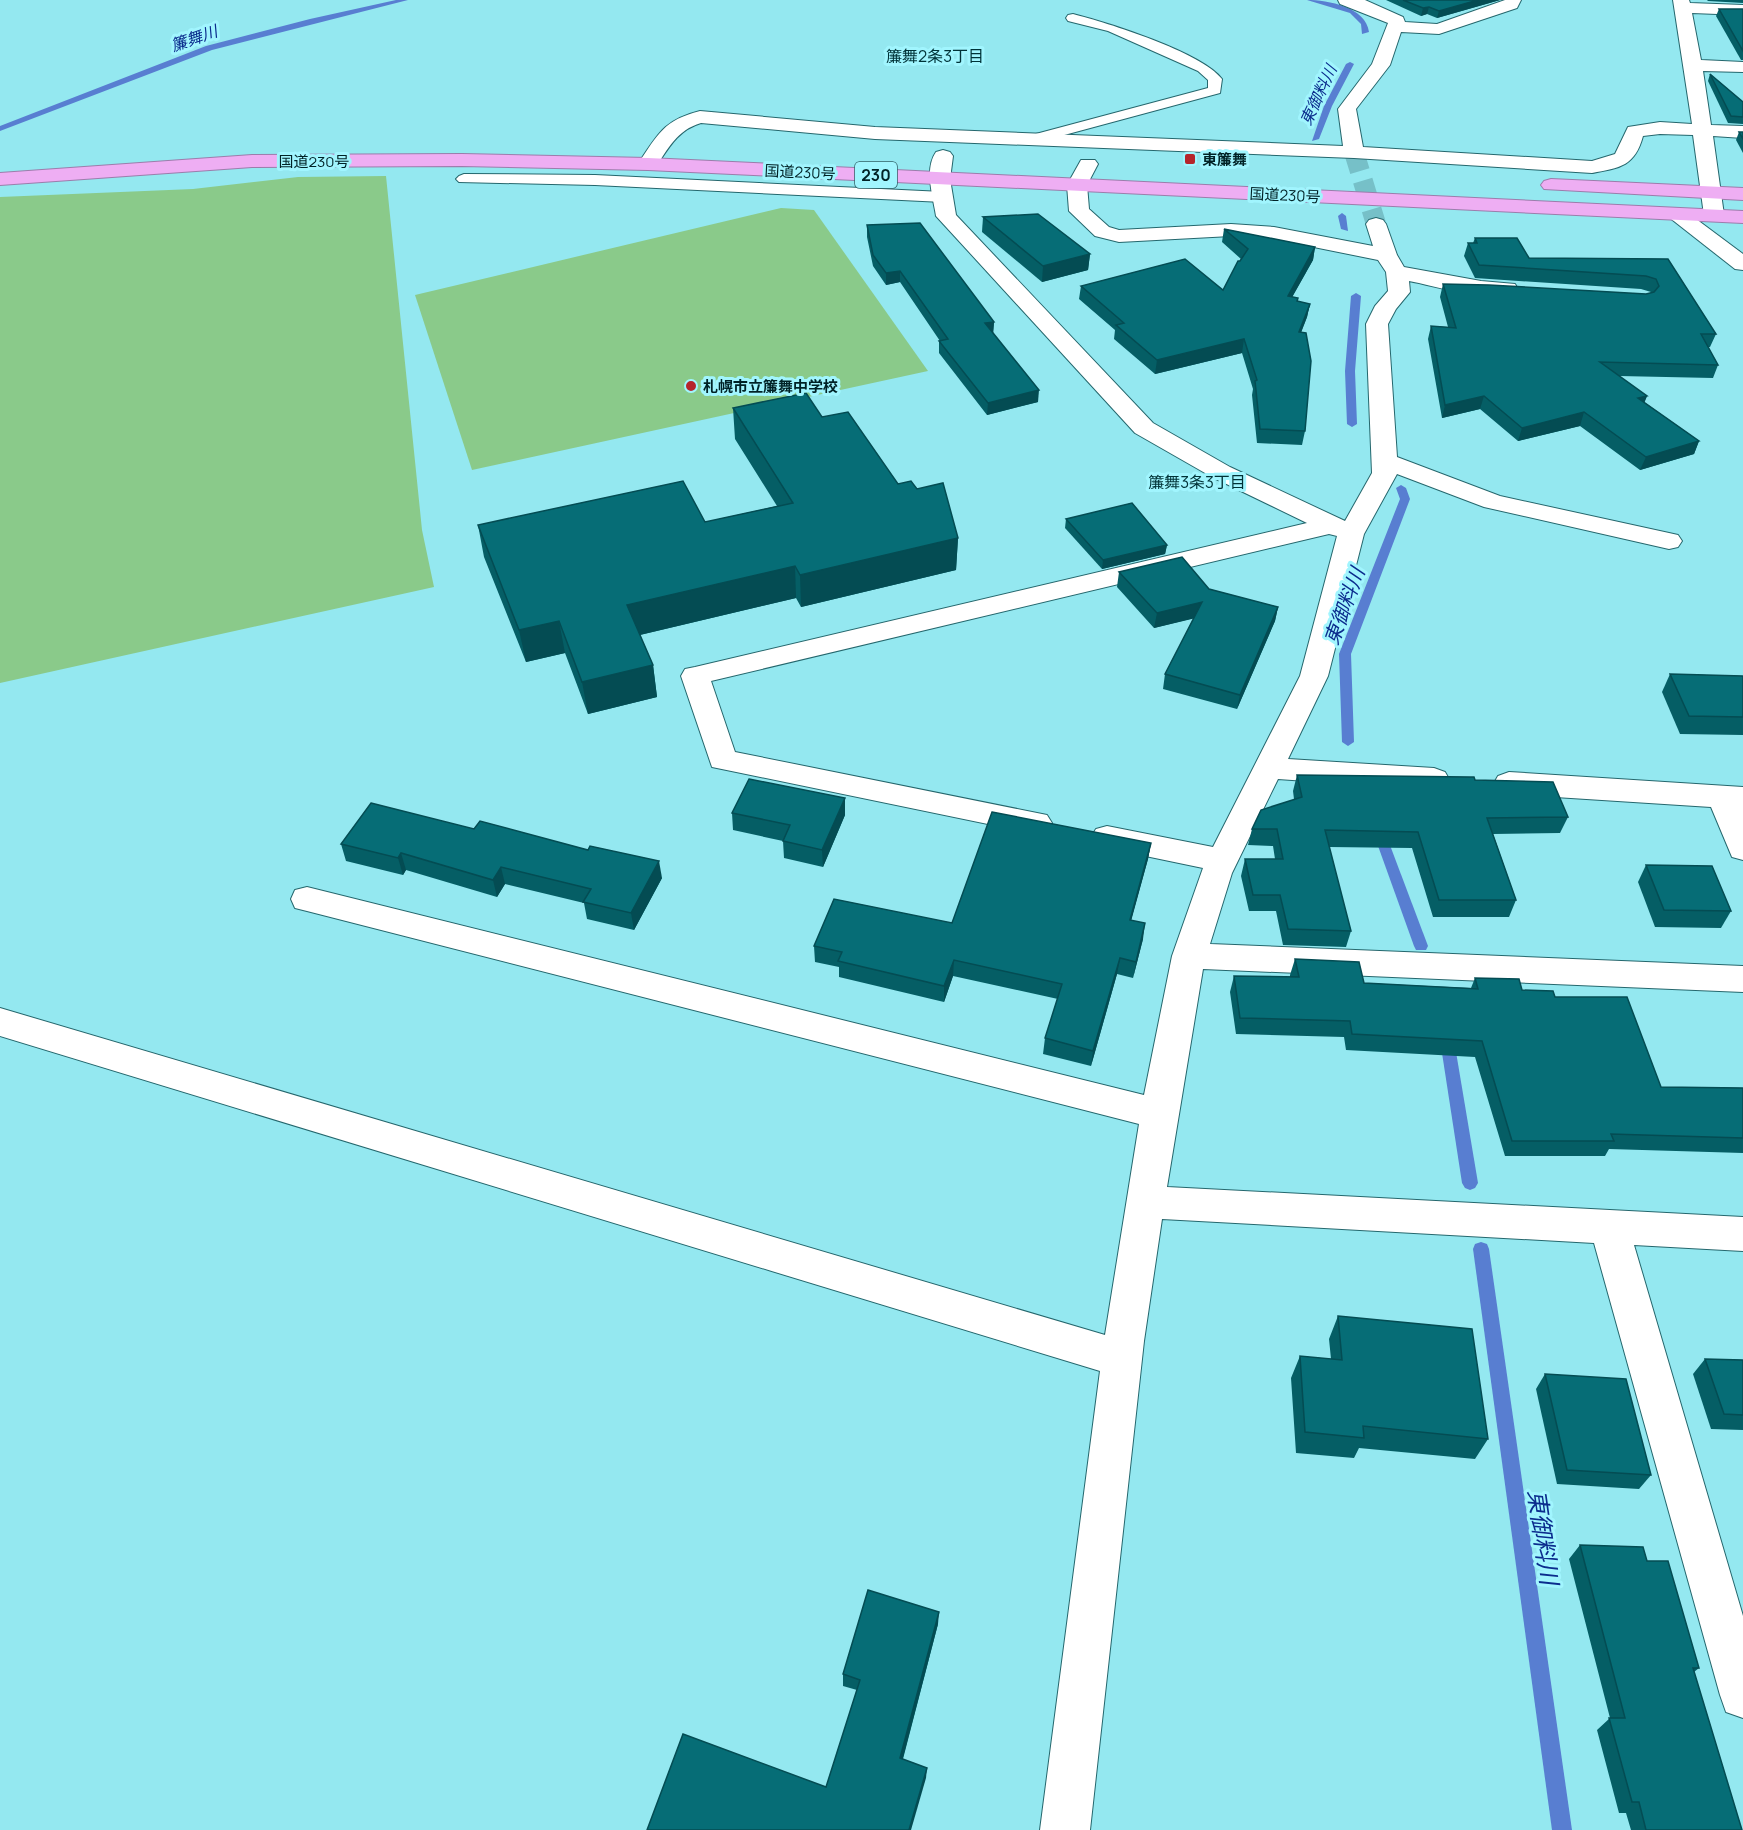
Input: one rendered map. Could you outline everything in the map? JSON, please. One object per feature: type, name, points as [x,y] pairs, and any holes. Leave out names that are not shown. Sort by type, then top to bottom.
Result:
[{"type":"highway","name":"国道230号","points":[[3,173],[43,158],[277,144],[525,142]]},
{"type":"highway","points":[[639,144],[685,145]]},
{"type":"highway","name":"国道230号","points":[[920,156],[947,172]]},
{"type":"highway","name":"国道230号","points":[[3,173],[252,161],[462,160],[648,164],[947,172],[1077,185],[1743,217]]},
{"type":"highway","points":[[1065,163],[1112,165]]},
{"type":"highway","points":[[1530,184],[1743,194]]},
{"type":"street","points":[[1347,0],[1397,21],[1381,65],[1347,109],[1354,152]]},
{"type":"street","points":[[1395,27],[1439,29],[1511,4],[1513,0]]},
{"type":"street","points":[[1714,216],[1682,4],[1743,10]]},
{"type":"street","points":[[1693,65],[1743,67]]},
{"type":"street","points":[[648,164],[661,144],[680,123],[700,117],[876,133],[1354,152],[1592,167],[1619,163],[1630,152],[1635,131],[1660,128],[1743,132]]},
{"type":"street","points":[[1088,164],[1077,185],[1079,211],[1102,232],[1119,236],[1231,230],[1274,233],[1386,250],[1481,288],[1527,291]]},
{"type":"street","points":[[947,172],[946,216],[1144,428],[1221,472],[1341,530]]},
{"type":"street","points":[[1677,214],[1743,264]]},
{"type":"street","points":[[1065,1830],[1122,1359],[1159,1114],[1189,956],[1221,860],[1314,675],[1341,530],[1385,473],[1377,324],[1386,306],[1399,292],[1386,250]]},
{"type":"street","points":[[1385,461],[1493,502],[1669,541]]},
{"type":"street","points":[[1221,860],[723,760],[695,675],[1341,530]]},
{"type":"street","points":[[1268,768],[1732,797],[1743,849]]},
{"type":"street","points":[[307,899],[1159,1114]]},
{"type":"street","points":[[1189,956],[1743,979]]},
{"type":"street","points":[[0,1022],[1122,1359]]},
{"type":"street","points":[[1145,1202],[1743,1234]]},
{"type":"street","points":[[1609,1227],[1743,1695]]},
{"type":"lane","points":[[1037,138],[1215,90],[1215,79],[1203,68],[1113,28],[1073,18]]},
{"type":"lane","points":[[464,179],[595,180],[947,172]]},
{"type":"green space","points":[[386,176],[422,530],[434,587],[0,683],[0,197],[193,189],[298,177]]},
{"type":"green space","points":[[781,208],[814,210],[928,371],[472,470],[415,295]]},
{"type":"building","points":[[1403,0],[1478,0],[1439,11],[1429,7],[1423,8]]},
{"type":"building","points":[[1719,9],[1743,9],[1743,51]]},
{"type":"building","points":[[1710,74],[1743,102],[1743,117],[1731,116]]},
{"type":"building","points":[[1038,214],[1090,254],[1043,266],[983,217]]},
{"type":"building","points":[[920,223],[994,322],[985,323],[1039,390],[988,403],[939,341],[948,339],[900,271],[886,273],[873,255],[867,225]]},
{"type":"building","points":[[1224,229],[1315,247],[1288,296],[1310,304],[1299,332],[1306,333],[1311,361],[1305,431],[1260,429],[1255,381],[1257,380],[1244,339],[1157,360],[1116,325],[1124,323],[1081,286],[1185,259],[1223,290],[1238,261],[1248,249]]},
{"type":"building","points":[[1475,238],[1517,238],[1529,258],[1668,259],[1716,334],[1701,334],[1718,365],[1600,362],[1647,396],[1638,398],[1699,441],[1646,457],[1584,412],[1522,428],[1484,396],[1445,405],[1431,326],[1456,328],[1443,284],[1646,294],[1654,292],[1659,286],[1656,279],[1646,276],[1479,265],[1468,243],[1477,243]]},
{"type":"building","points":[[806,393],[822,417],[848,412],[898,484],[911,481],[917,489],[943,483],[958,538],[800,575],[795,566],[627,605],[653,665],[582,682],[559,621],[519,630],[478,525],[683,481],[705,522],[793,503],[733,408]]},
{"type":"building","points":[[1132,503],[1167,545],[1103,560],[1066,519]]},
{"type":"building","points":[[1182,557],[1209,589],[1278,607],[1240,695],[1165,674],[1202,602],[1157,613],[1119,572]]},
{"type":"building","points":[[1670,674],[1743,676],[1743,717],[1689,716]]},
{"type":"building","points":[[1297,775],[1474,777],[1475,780],[1553,782],[1568,817],[1487,818],[1516,900],[1439,900],[1418,832],[1325,830],[1351,931],[1288,929],[1280,895],[1253,895],[1245,859],[1283,859],[1277,829],[1252,829],[1261,810],[1302,797]]},
{"type":"building","points":[[749,779],[845,798],[822,850],[783,841],[790,825],[732,813]]},
{"type":"building","points":[[371,803],[474,829],[480,821],[588,850],[590,846],[659,861],[631,913],[583,902],[591,889],[501,867],[493,880],[401,853],[398,858],[341,844]]},
{"type":"building","points":[[992,812],[1151,843],[1130,920],[1145,923],[1136,962],[1120,958],[1093,1051],[1045,1038],[1062,984],[954,960],[944,986],[838,961],[842,952],[814,946],[834,899],[952,923]]},
{"type":"building","points":[[1646,865],[1712,866],[1731,911],[1664,910]]},
{"type":"building","points":[[1295,959],[1359,962],[1364,983],[1478,989],[1475,978],[1519,979],[1522,990],[1553,991],[1555,997],[1627,997],[1661,1087],[1743,1088],[1743,1138],[1611,1134],[1614,1141],[1512,1141],[1482,1041],[1352,1034],[1350,1021],[1240,1018],[1234,976],[1299,977]]},
{"type":"building","points":[[1338,1316],[1472,1329],[1488,1439],[1363,1426],[1364,1438],[1305,1432],[1300,1356],[1342,1360]]},
{"type":"building","points":[[1705,1359],[1743,1360],[1743,1415],[1724,1414]]},
{"type":"building","points":[[1545,1374],[1626,1379],[1651,1475],[1567,1470]]},
{"type":"building","points":[[1580,1545],[1643,1547],[1647,1561],[1668,1561],[1699,1668],[1693,1668],[1742,1830],[1646,1830],[1639,1802],[1632,1802],[1609,1718],[1625,1718]]},
{"type":"building","points":[[868,1590],[939,1612],[900,1758],[927,1768],[909,1830],[647,1830],[683,1734],[826,1787],[860,1680],[843,1674]]},
{"type":"waterway","name":"簾舞川","points":[[0,129],[209,48],[310,21],[405,0]]},
{"type":"waterway","name":"東御料川","points":[[1310,0],[1352,12],[1364,23],[1365,32]]},
{"type":"waterway","name":"東御料川","points":[[1315,139],[1328,106],[1350,64]]},
{"type":"waterway","name":"東御料川","points":[[1342,216],[1345,229]]},
{"type":"waterway","name":"東御料川","points":[[1352,424],[1350,371],[1356,296]]},
{"type":"waterway","name":"東御料川","points":[[1348,742],[1345,654],[1405,499],[1401,488]]},
{"type":"waterway","name":"東御料川","points":[[1379,832],[1421,946]]},
{"type":"waterway","name":"東御料川","points":[[1447,1040],[1470,1183]]},
{"type":"waterway","name":"東御料川","points":[[1481,1249],[1562,1830]]},
{"type":"tunnel","points":[[1354,152],[1376,224]]},
{"type":"place","name":"東簾舞","points":[[1190,159]]},
{"type":"place","name":"札幌市立簾舞中学校","points":[[691,386]]},
{"type":"district","name":"簾舞2条3丁目","points":[[935,56]]},
{"type":"district","name":"簾舞3条3丁目","points":[[1197,482]]}]
